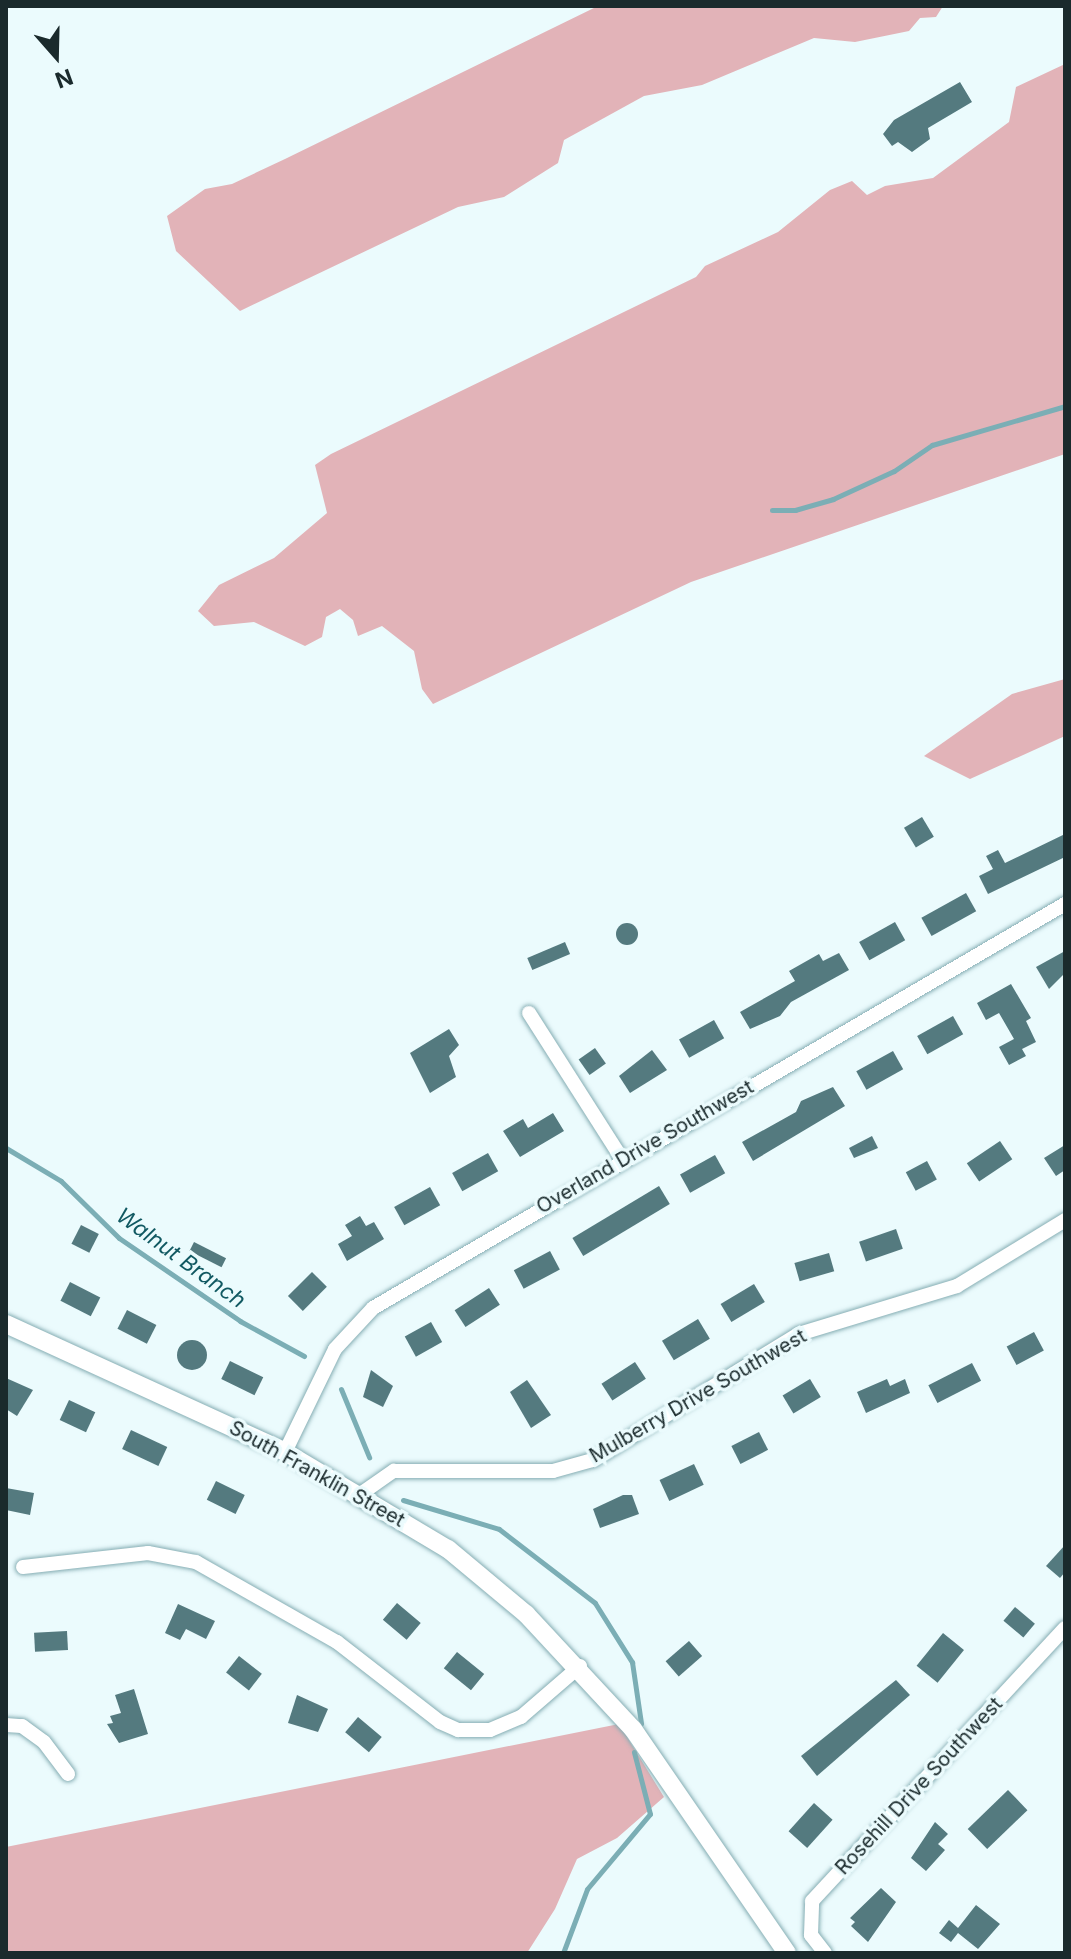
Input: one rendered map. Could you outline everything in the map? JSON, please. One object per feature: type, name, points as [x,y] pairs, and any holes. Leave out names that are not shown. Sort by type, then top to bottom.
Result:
[{"type":"main road","name":"South Franklin Street","points":[[6,1324],[285,1452],[362,1493],[448,1549],[580,1666],[633,1729],[787,1953]]},
{"type":"street","name":"Overland Drive Southwest","points":[[285,1452],[335,1349],[373,1308],[622,1159],[1065,904]]},
{"type":"street","points":[[529,1013],[622,1159]]},
{"type":"street","name":"Mulberry Drive Southwest","points":[[362,1493],[394,1471],[553,1471],[593,1460],[799,1334],[957,1286],[1065,1220]]},
{"type":"street","points":[[23,1567],[148,1553],[196,1562],[337,1642],[440,1722],[458,1730],[490,1730],[521,1717],[580,1666]]},
{"type":"street","name":"Rosehill Drive Southwest","points":[[825,1953],[811,1935],[812,1901],[1065,1628]]},
{"type":"street","points":[[6,1725],[22,1726],[44,1742],[68,1774]]},
{"type":"shaded area","points":[[598,6],[943,6],[936,17],[920,18],[909,31],[855,42],[814,38],[702,85],[644,96],[564,140],[558,163],[504,197],[458,207],[240,311],[176,251],[167,216],[205,189],[232,184]]},
{"type":"shaded area","points":[[1065,64],[1065,454],[691,582],[433,704],[422,689],[414,651],[382,626],[358,636],[353,620],[340,609],[326,617],[322,637],[305,646],[254,622],[214,626],[198,611],[219,585],[274,558],[327,513],[315,465],[331,454],[696,277],[705,266],[778,232],[830,190],[852,181],[867,195],[885,186],[933,178],[1009,122],[1016,87]]},
{"type":"shaded area","points":[[1065,679],[1065,736],[970,779],[924,756],[1012,694]]},
{"type":"shaded area","points":[[619,1724],[664,1797],[617,1838],[577,1859],[555,1909],[527,1953],[6,1953],[6,1847]]},
{"type":"building","points":[[960,82],[972,102],[928,128],[930,139],[912,152],[898,142],[892,146],[883,134],[894,120]]},
{"type":"building","points":[[922,817],[934,837],[916,848],[904,828]]},
{"type":"building","points":[[1065,834],[1065,857],[988,894],[979,876],[993,869],[986,856],[998,850],[1005,863]]},
{"type":"building","points":[[966,893],[976,911],[932,936],[921,918]]},
{"type":"building","points":[[895,922],[905,940],[869,960],[859,942]]},
{"type":"building","points":[[627,923],[635,926],[638,934],[635,942],[627,945],[619,942],[616,934],[619,926]]},
{"type":"building","points":[[565,942],[570,954],[532,970],[527,958]]},
{"type":"building","points":[[1065,951],[1065,973],[1049,989],[1036,967]]},
{"type":"building","points":[[839,953],[849,970],[791,1002],[780,1016],[750,1029],[740,1012],[795,981],[789,971],[819,954],[823,961]]},
{"type":"building","points":[[1011,984],[1031,1018],[1026,1021],[1036,1042],[1022,1049],[1026,1056],[1009,1065],[999,1047],[1014,1039],[999,1013],[986,1020],[977,1003]]},
{"type":"building","points":[[953,1016],[963,1034],[927,1054],[917,1036]]},
{"type":"building","points":[[714,1020],[724,1038],[689,1058],[679,1039]]},
{"type":"building","points":[[449,1029],[459,1045],[449,1056],[456,1077],[430,1093],[410,1053]]},
{"type":"building","points":[[595,1048],[606,1064],[590,1075],[579,1059]]},
{"type":"building","points":[[652,1050],[667,1070],[630,1093],[619,1076]]},
{"type":"building","points":[[893,1051],[903,1069],[866,1090],[856,1071]]},
{"type":"building","points":[[833,1087],[845,1106],[753,1161],[742,1142],[796,1112],[801,1101]]},
{"type":"building","points":[[553,1113],[564,1131],[520,1157],[503,1131],[523,1119],[528,1128]]},
{"type":"building","points":[[872,1136],[878,1148],[854,1158],[849,1148]]},
{"type":"building","points":[[1000,1141],[1012,1159],[979,1182],[967,1163]]},
{"type":"building","points":[[1065,1145],[1065,1170],[1056,1176],[1044,1158]]},
{"type":"building","points":[[488,1153],[498,1171],[462,1191],[452,1173]]},
{"type":"building","points":[[715,1155],[725,1173],[690,1193],[680,1174]]},
{"type":"building","points":[[927,1161],[937,1180],[916,1191],[906,1172]]},
{"type":"building","points":[[659,1186],[670,1204],[583,1256],[572,1238]]},
{"type":"building","points":[[430,1187],[440,1205],[404,1225],[394,1207]]},
{"type":"building","points":[[360,1216],[366,1226],[374,1222],[384,1239],[347,1261],[338,1244],[352,1236],[345,1225]]},
{"type":"building","points":[[81,1225],[99,1234],[89,1253],[71,1244]]},
{"type":"building","points":[[896,1229],[903,1249],[866,1262],[859,1242]]},
{"type":"building","points":[[194,1242],[226,1258],[222,1267],[189,1251]]},
{"type":"building","points":[[550,1251],[560,1270],[524,1289],[514,1270]]},
{"type":"building","points":[[829,1253],[834,1271],[800,1281],[794,1263]]},
{"type":"building","points":[[312,1272],[327,1287],[303,1311],[288,1296]]},
{"type":"building","points":[[70,1282],[100,1297],[91,1316],[60,1301]]},
{"type":"building","points":[[754,1284],[765,1302],[731,1322],[721,1304]]},
{"type":"building","points":[[489,1288],[500,1305],[466,1327],[455,1310]]},
{"type":"building","points":[[127,1310],[156,1325],[147,1344],[117,1329]]},
{"type":"building","points":[[698,1319],[710,1339],[674,1360],[662,1341]]},
{"type":"building","points":[[431,1322],[442,1342],[416,1357],[405,1337]]},
{"type":"building","points":[[1034,1332],[1044,1351],[1016,1365],[1007,1347]]},
{"type":"building","points":[[192,1340],[203,1344],[207,1355],[203,1366],[192,1370],[181,1366],[177,1355],[181,1344]]},
{"type":"building","points":[[230,1361],[263,1377],[254,1395],[221,1379]]},
{"type":"building","points":[[635,1362],[646,1379],[612,1401],[601,1384]]},
{"type":"building","points":[[972,1363],[981,1381],[937,1403],[928,1385]]},
{"type":"building","points":[[371,1370],[393,1386],[383,1407],[363,1397]]},
{"type":"building","points":[[6,1378],[33,1390],[17,1416],[6,1409]]},
{"type":"building","points":[[810,1379],[821,1397],[793,1413],[783,1395]]},
{"type":"building","points":[[887,1379],[890,1386],[905,1379],[910,1393],[866,1413],[857,1392]]},
{"type":"building","points":[[527,1380],[551,1415],[531,1428],[510,1392]]},
{"type":"building","points":[[69,1400],[95,1412],[86,1432],[60,1420]]},
{"type":"building","points":[[131,1430],[167,1447],[158,1466],[122,1449]]},
{"type":"building","points":[[759,1432],[768,1450],[740,1464],[731,1446]]},
{"type":"building","points":[[694,1464],[704,1485],[669,1501],[660,1480]]},
{"type":"building","points":[[216,1481],[245,1495],[236,1514],[207,1500]]},
{"type":"building","points":[[6,1488],[34,1493],[30,1515],[6,1510]]},
{"type":"building","points":[[623,1495],[632,1495],[639,1514],[600,1528],[593,1509]]},
{"type":"building","points":[[1065,1545],[1065,1572],[1060,1578],[1046,1566]]},
{"type":"building","points":[[397,1603],[421,1623],[407,1640],[383,1620]]},
{"type":"building","points":[[178,1604],[215,1621],[206,1639],[186,1629],[180,1640],[165,1633]]},
{"type":"building","points":[[1015,1607],[1035,1624],[1023,1638],[1003,1621]]},
{"type":"building","points":[[67,1631],[68,1650],[35,1652],[34,1633]]},
{"type":"building","points":[[943,1633],[964,1650],[938,1683],[917,1666]]},
{"type":"building","points":[[689,1641],[702,1656],[679,1676],[666,1661]]},
{"type":"building","points":[[457,1652],[484,1674],[471,1690],[444,1668]]},
{"type":"building","points":[[239,1656],[262,1674],[249,1690],[226,1673]]},
{"type":"building","points":[[896,1680],[910,1695],[817,1776],[801,1756]]},
{"type":"building","points":[[134,1689],[148,1734],[119,1743],[107,1724],[113,1723],[110,1716],[121,1713],[115,1695]]},
{"type":"building","points":[[297,1695],[328,1709],[318,1732],[288,1723]]},
{"type":"building","points":[[358,1717],[382,1737],[369,1752],[345,1732]]},
{"type":"building","points":[[1008,1790],[1027,1810],[987,1849],[968,1829]]},
{"type":"building","points":[[814,1803],[833,1820],[807,1848],[789,1831]]},
{"type":"building","points":[[935,1822],[948,1834],[938,1844],[945,1850],[926,1871],[911,1858]]},
{"type":"building","points":[[881,1888],[896,1902],[868,1942],[851,1926],[855,1922],[850,1918]]},
{"type":"building","points":[[976,1905],[1000,1924],[978,1949],[958,1933],[951,1942],[939,1933],[949,1920],[958,1928]]},
{"type":"waterway","points":[[772,510],[795,510],[833,499],[894,471],[932,445],[1065,406]]},
{"type":"waterway","name":"Walnut Branch","points":[[6,1148],[61,1181],[119,1238],[240,1321],[304,1356]]},
{"type":"waterway","name":"Walnut Branch","points":[[341,1389],[369,1457]]},
{"type":"waterway","name":"Walnut Branch","points":[[403,1500],[499,1529],[595,1603],[632,1662],[641,1723]]},
{"type":"waterway","name":"Walnut Branch","points":[[563,1953],[587,1889],[650,1814],[634,1752]]}]
